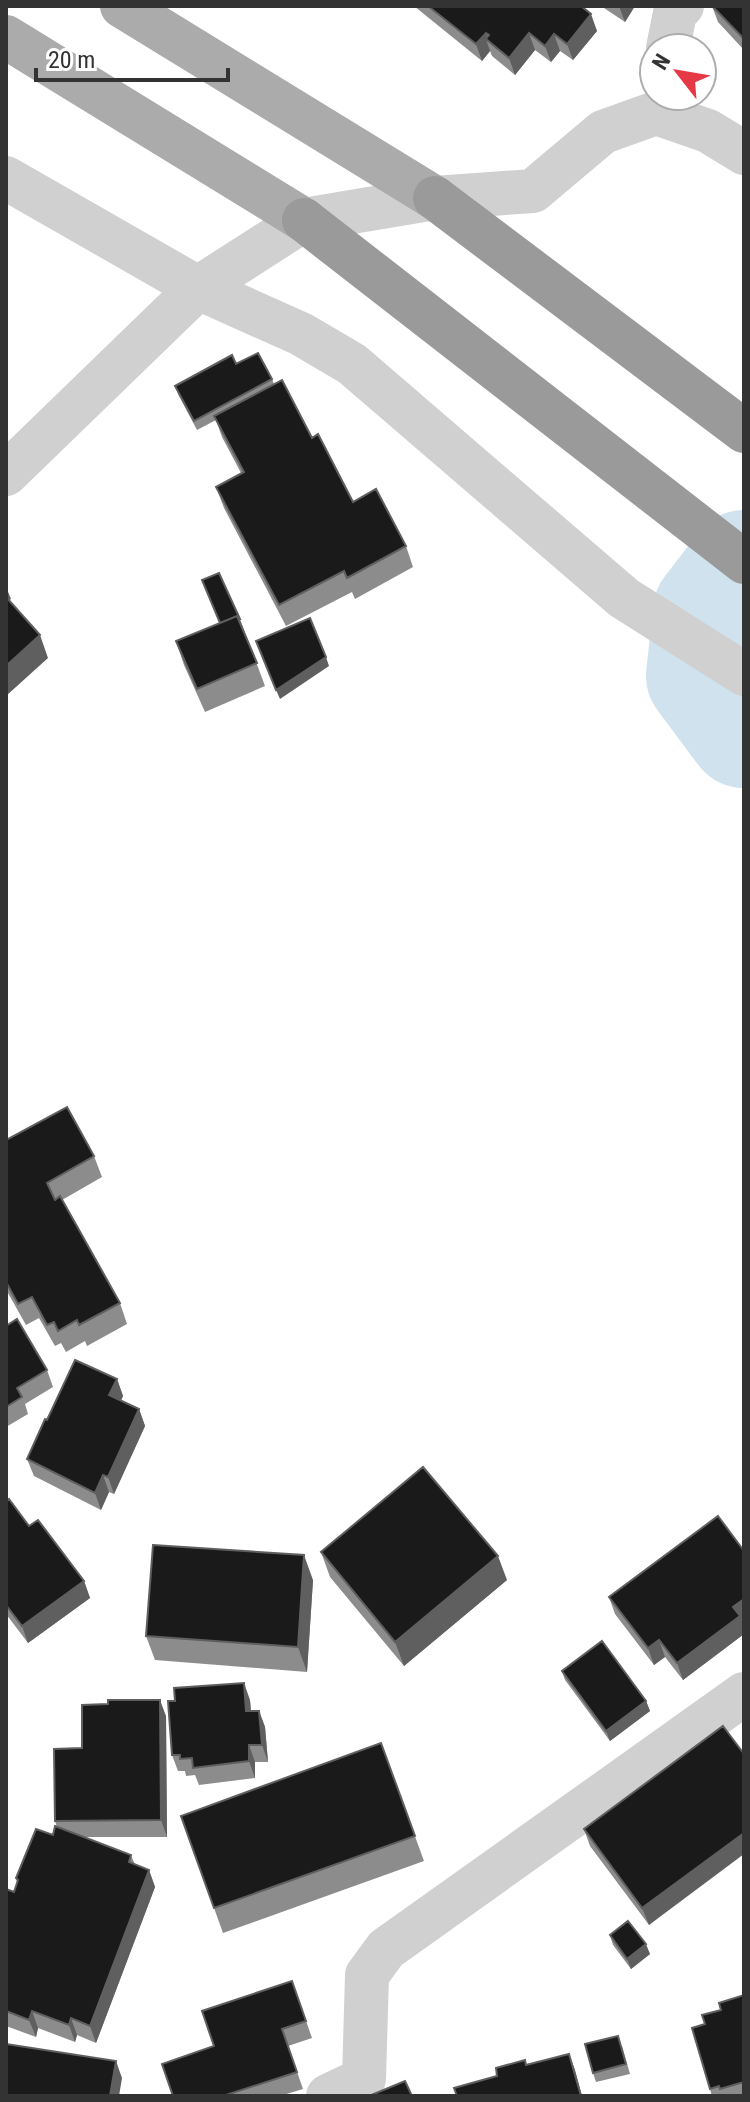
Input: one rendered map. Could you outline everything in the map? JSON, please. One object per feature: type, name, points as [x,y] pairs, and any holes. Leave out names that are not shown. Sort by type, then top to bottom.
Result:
[{"type":"highway","points":[[435,198],[744,431]]},
{"type":"highway","points":[[304,220],[744,562]]},
{"type":"main road","points":[[122,6],[435,198]]},
{"type":"main road","points":[[6,37],[304,220]]},
{"type":"street","points":[[671,32],[675,13],[682,6]]},
{"type":"street","points":[[6,474],[198,288],[304,220],[435,198],[533,191],[603,132],[644,112]]},
{"type":"street","points":[[671,112],[744,153]]},
{"type":"street","points":[[6,178],[198,288],[301,334],[352,364],[624,598],[744,674]]},
{"type":"street","points":[[328,2096],[364,2079],[367,1975],[386,1949],[744,1694]]},
{"type":"building","points":[[428,6],[581,6],[591,14],[567,44],[554,34],[545,46],[529,33],[509,58],[486,39],[489,35],[486,33],[476,44]]},
{"type":"building","points":[[712,6],[744,6],[744,39]]},
{"type":"building","points":[[258,353],[272,379],[194,421],[175,386],[232,355],[236,364]]},
{"type":"building","points":[[282,380],[312,438],[318,434],[353,502],[376,489],[406,546],[347,578],[344,571],[279,605],[216,487],[244,472],[214,416]]},
{"type":"building","points":[[219,573],[240,619],[237,616],[220,623],[202,580]]},
{"type":"building","points":[[6,597],[40,635],[6,666]]},
{"type":"building","points":[[237,616],[257,663],[197,689],[176,641]]},
{"type":"building","points":[[310,618],[326,657],[276,690],[256,641]]},
{"type":"building","points":[[67,1107],[94,1156],[47,1183],[55,1200],[60,1196],[120,1303],[79,1325],[77,1320],[58,1331],[54,1322],[47,1325],[32,1297],[18,1304],[6,1282],[6,1140]]},
{"type":"building","points":[[17,1319],[47,1370],[17,1388],[22,1397],[6,1407],[6,1326]]},
{"type":"building","points":[[75,1360],[117,1379],[109,1395],[139,1409],[108,1477],[103,1475],[95,1493],[27,1459]]},
{"type":"building","points":[[423,1467],[498,1556],[395,1642],[321,1552]]},
{"type":"building","points":[[9,1499],[29,1526],[38,1520],[84,1581],[22,1626],[6,1605],[6,1502]]},
{"type":"building","points":[[718,1516],[744,1551],[744,1599],[733,1607],[740,1616],[677,1663],[659,1640],[648,1648],[609,1597]]},
{"type":"building","points":[[153,1545],[304,1555],[298,1647],[146,1636]]},
{"type":"building","points":[[602,1641],[646,1701],[606,1731],[562,1671]]},
{"type":"building","points":[[244,1683],[246,1711],[259,1711],[262,1745],[249,1745],[249,1761],[193,1768],[192,1758],[180,1759],[180,1755],[172,1755],[168,1701],[175,1701],[174,1688]]},
{"type":"building","points":[[108,1700],[160,1700],[161,1820],[55,1821],[54,1749],[82,1748],[82,1705],[108,1704]]},
{"type":"building","points":[[723,1726],[744,1754],[744,1833],[642,1908],[584,1829]]},
{"type":"building","points":[[381,1743],[415,1836],[214,1908],[181,1816]]},
{"type":"building","points":[[55,1826],[131,1855],[129,1862],[149,1870],[90,2026],[71,2018],[69,2025],[32,2011],[29,2020],[6,2011],[6,1889],[14,1892],[16,1878],[36,1829],[53,1835]]},
{"type":"building","points":[[628,1921],[646,1944],[627,1959],[610,1935]]},
{"type":"building","points":[[292,1981],[306,2021],[282,2029],[297,2072],[223,2096],[173,2096],[162,2064],[214,2046],[202,2011]]},
{"type":"building","points":[[744,1995],[744,2082],[710,2089],[692,2028],[705,2024],[702,2015],[721,2010],[719,2003]]},
{"type":"building","points":[[618,2036],[626,2064],[593,2073],[585,2044]]},
{"type":"building","points":[[6,2044],[116,2061],[110,2096],[6,2096]]},
{"type":"building","points":[[569,2054],[581,2096],[457,2096],[454,2088],[497,2076],[496,2068],[525,2060],[526,2065]]},
{"type":"building","points":[[405,2081],[412,2096],[369,2096]]},
{"type":"waterway","points":[[744,567],[710,611],[703,676],[744,731]]}]
